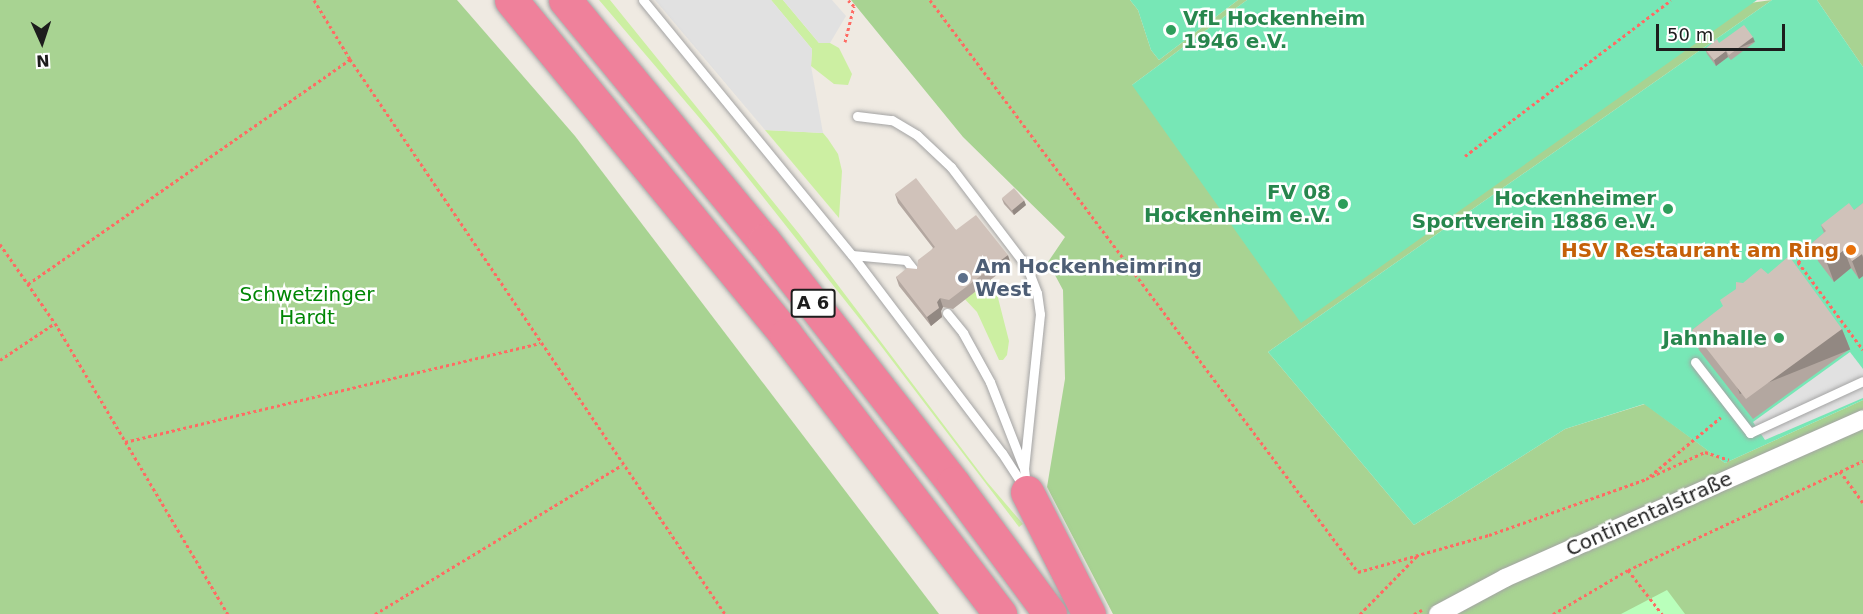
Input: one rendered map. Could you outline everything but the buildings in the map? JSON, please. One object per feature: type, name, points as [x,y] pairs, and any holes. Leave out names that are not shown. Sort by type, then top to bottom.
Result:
[{"type":"highway","name":"A 6","points":[[511,0],[786,335],[1000,614]]},
{"type":"highway","name":"A 6","points":[[565,0],[772,251],[953,483],[1050,614]]},
{"type":"highway","points":[[1026,480],[1089,614]]},
{"type":"street","name":"Continentalstraße","points":[[1438,614],[1505,578],[1863,419]]},
{"type":"lane","points":[[643,0],[852,255],[1002,453],[1026,480]]},
{"type":"lane","points":[[857,116],[892,120],[917,135],[951,168],[1027,267],[1037,292],[1040,314],[1026,480]]},
{"type":"lane","points":[[852,255],[906,260],[916,273]]},
{"type":"lane","points":[[947,313],[963,333],[990,382],[1026,480]]},
{"type":"lane","points":[[1695,362],[1750,433],[1863,381]]},
{"type":"path","points":[[314,0],[350,59],[540,343],[725,614]]},
{"type":"path","points":[[845,42],[854,6],[848,0]]},
{"type":"path","points":[[930,0],[1358,572],[1489,536],[1646,479],[1705,452],[1751,469]]},
{"type":"path","points":[[1465,156],[1671,0]]},
{"type":"path","points":[[28,284],[350,59]]},
{"type":"path","points":[[1789,269],[1826,242]]},
{"type":"path","points":[[0,244],[55,323],[228,614]]},
{"type":"path","points":[[1798,262],[1863,350]]},
{"type":"path","points":[[0,360],[55,323]]},
{"type":"path","points":[[125,442],[540,343]]},
{"type":"path","points":[[1646,479],[1731,408]]},
{"type":"path","points":[[1553,614],[1628,570],[1863,461]]},
{"type":"path","points":[[375,614],[622,465]]},
{"type":"path","points":[[1840,471],[1863,503]]},
{"type":"path","points":[[1360,614],[1419,554]]},
{"type":"path","points":[[1628,570],[1662,614]]},
{"type":"green space","name":"Schwetzinger Hardt","points":[[0,0],[457,0],[575,136],[939,614],[0,614]]},
{"type":"green space","points":[[599,0],[610,0],[800,235],[987,482],[1023,524],[1019,527],[878,342],[714,135]]},
{"type":"green space","points":[[771,0],[783,0],[819,43],[830,43],[839,48],[852,74],[848,85],[834,84],[811,66],[812,49]]},
{"type":"green space","points":[[851,0],[1130,0],[1138,10],[1151,50],[1159,60],[1238,0],[1247,0],[1132,85],[1772,0],[1268,352],[1414,525],[1565,429],[1645,404],[1725,463],[1863,400],[1863,614],[1113,614],[1047,487],[1065,379],[1063,290],[1048,262],[1065,237],[963,137]]},
{"type":"green space","name":"VfL Hockenheim 1946 e.V.","points":[[1130,0],[1238,0],[1159,60],[1151,50],[1138,10]]},
{"type":"green space","name":"FV 08 Hockenheim e.V.","points":[[1247,0],[1757,0],[1301,323],[1132,85]]},
{"type":"green space","name":"Hockenheimer Sportverein 1886 e.V.","points":[[1772,0],[1817,0],[1863,67],[1863,400],[1725,463],[1644,404],[1565,429],[1414,525],[1268,352]]},
{"type":"green space","points":[[1817,0],[1863,0],[1863,67]]},
{"type":"green space","points":[[765,130],[823,133],[838,154],[842,171],[839,218]]},
{"type":"green space","points":[[988,275],[996,290],[1009,341],[1007,355],[1003,360],[999,360],[977,312],[961,295]]},
{"type":"green space","points":[[1667,590],[1685,614],[1621,614]]},
{"type":"shaded area","points":[[655,0],[771,0],[812,49],[811,66],[823,133],[765,130]]},
{"type":"shaded area","points":[[783,0],[832,0],[846,16],[830,43],[819,43]]},
{"type":"shaded area","points":[[1850,352],[1863,369],[1863,398],[1765,440],[1753,422]]},
{"type":"place","name":"VfL Hockenheim 1946 e.V.","points":[[1171,30]]},
{"type":"place","name":"FV 08 Hockenheim e.V.","points":[[1343,204]]},
{"type":"place","name":"Hockenheimer Sportverein 1886 e.V.","points":[[1668,209]]},
{"type":"place","name":"HSV Restaurant am Ring","points":[[1851,250]]},
{"type":"place","name":"Am Hockenheimring West","points":[[963,278]]},
{"type":"place","name":"Jahnhalle","points":[[1779,338]]}]
